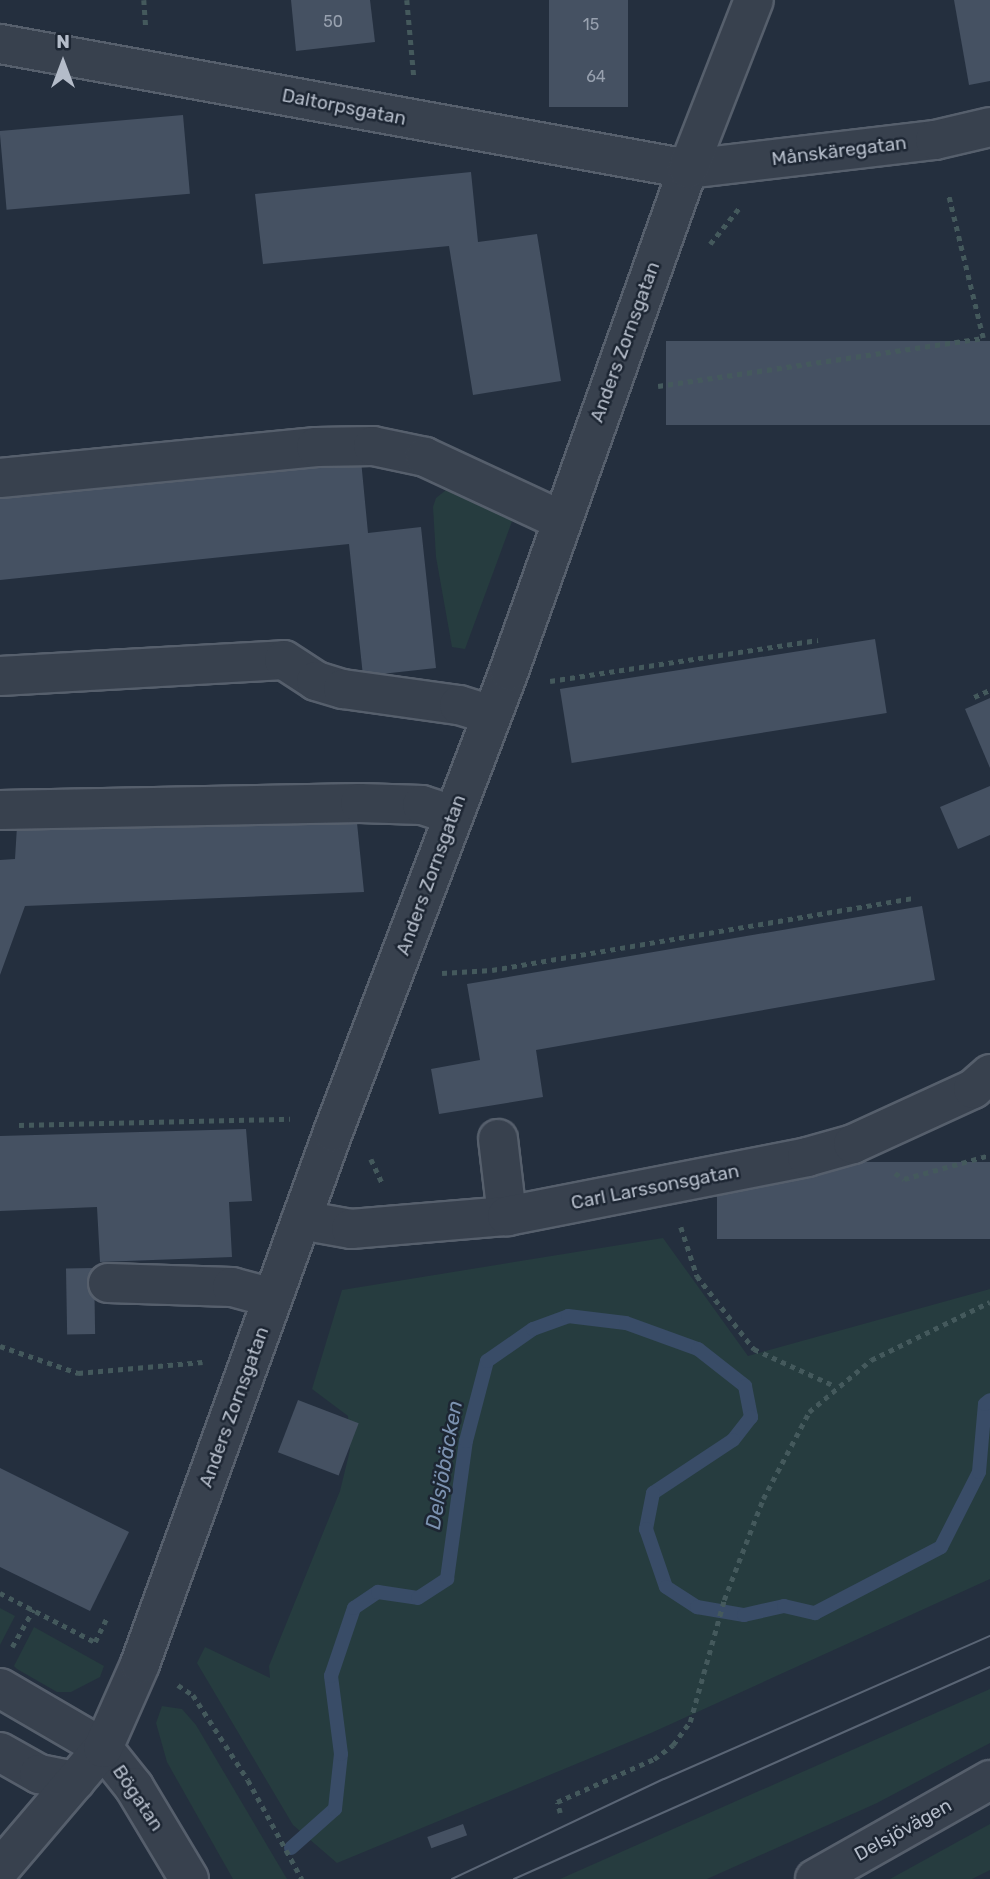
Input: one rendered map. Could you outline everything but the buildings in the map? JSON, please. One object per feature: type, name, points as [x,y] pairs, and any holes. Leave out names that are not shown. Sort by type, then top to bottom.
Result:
[{"type":"street","name":"Anders Zornsgatan","points":[[0,1869],[103,1748],[139,1664],[333,1132],[509,671],[688,169],[754,0]]},
{"type":"street","name":"Daltorpsgatan","points":[[0,44],[688,169]]},
{"type":"street","name":"Månskäregatan","points":[[688,169],[934,140],[990,127]]},
{"type":"street","points":[[0,478],[316,447],[373,446],[425,457],[561,520]]},
{"type":"street","points":[[0,676],[284,660],[316,681],[343,689],[459,705],[491,715]]},
{"type":"street","points":[[0,810],[360,803],[422,805],[452,815]]},
{"type":"street","name":"Carl Larssonsgatan","points":[[301,1220],[351,1229],[507,1216],[853,1144],[973,1089],[990,1074]]},
{"type":"street","points":[[498,1139],[507,1216]]},
{"type":"street","points":[[108,1283],[232,1287],[273,1298]]},
{"type":"street","name":"Bögatan","points":[[3,1673],[103,1748],[134,1787],[189,1879]]},
{"type":"street","points":[[0,1752],[39,1774],[75,1781]]},
{"type":"street","name":"Delsjövägen","points":[[815,1879],[990,1780]]},
{"type":"path","points":[[407,0],[415,86],[411,119]]},
{"type":"path","points":[[661,376],[657,389],[983,338],[948,193]]},
{"type":"path","points":[[707,247],[741,205]]},
{"type":"path","points":[[509,671],[550,681],[818,640]]},
{"type":"path","points":[[974,697],[990,690]]},
{"type":"path","points":[[436,973],[492,970],[914,898]]},
{"type":"path","points":[[19,1125],[298,1119],[333,1132],[368,1139],[371,1161],[387,1191]]},
{"type":"path","points":[[666,1183],[698,1276],[754,1349],[835,1386]]},
{"type":"path","points":[[560,1813],[557,1802],[654,1759],[673,1745],[690,1722],[724,1600],[785,1455],[810,1412],[835,1386],[905,1339],[990,1302]]},
{"type":"path","points":[[0,1346],[78,1373],[207,1361]]},
{"type":"path","points":[[0,1593],[139,1664],[193,1695],[248,1780],[302,1879]]},
{"type":"path","points":[[3,1673],[33,1610]]},
{"type":"green space","points":[[446,490],[514,516],[465,649],[452,647],[436,557],[433,507],[436,498]]},
{"type":"green space","points":[[663,1238],[748,1356],[990,1289],[990,1579],[651,1733],[337,1863],[293,1825],[197,1663],[205,1647],[270,1678],[269,1666],[340,1491],[350,1450],[348,1416],[312,1389],[342,1290]]},
{"type":"green space","points":[[0,1608],[15,1616],[0,1645]]},
{"type":"green space","points":[[34,1627],[104,1666],[100,1677],[71,1692],[57,1692],[17,1669],[14,1666]]},
{"type":"green space","points":[[990,1689],[990,1743],[877,1803],[707,1879],[560,1879]]},
{"type":"green space","points":[[162,1706],[182,1709],[196,1725],[287,1879],[233,1879],[167,1762],[156,1723]]},
{"type":"green space","points":[[990,1824],[990,1870],[972,1879],[890,1879]]},
{"type":"waterway","name":"Delsjöbäcken","points":[[291,1848],[335,1809],[341,1754],[331,1676],[354,1608],[378,1592],[418,1598],[447,1579],[466,1441],[487,1361],[533,1329],[568,1316],[626,1323],[698,1349],[745,1386],[751,1417],[733,1440],[653,1493],[646,1529],[666,1587],[697,1607],[744,1615],[784,1606],[815,1613],[941,1547],[979,1472],[985,1404],[990,1400]]},
{"type":"tram line","points":[[452,1879],[664,1779],[990,1636]]},
{"type":"tram line","points":[[514,1879],[990,1667]]}]
